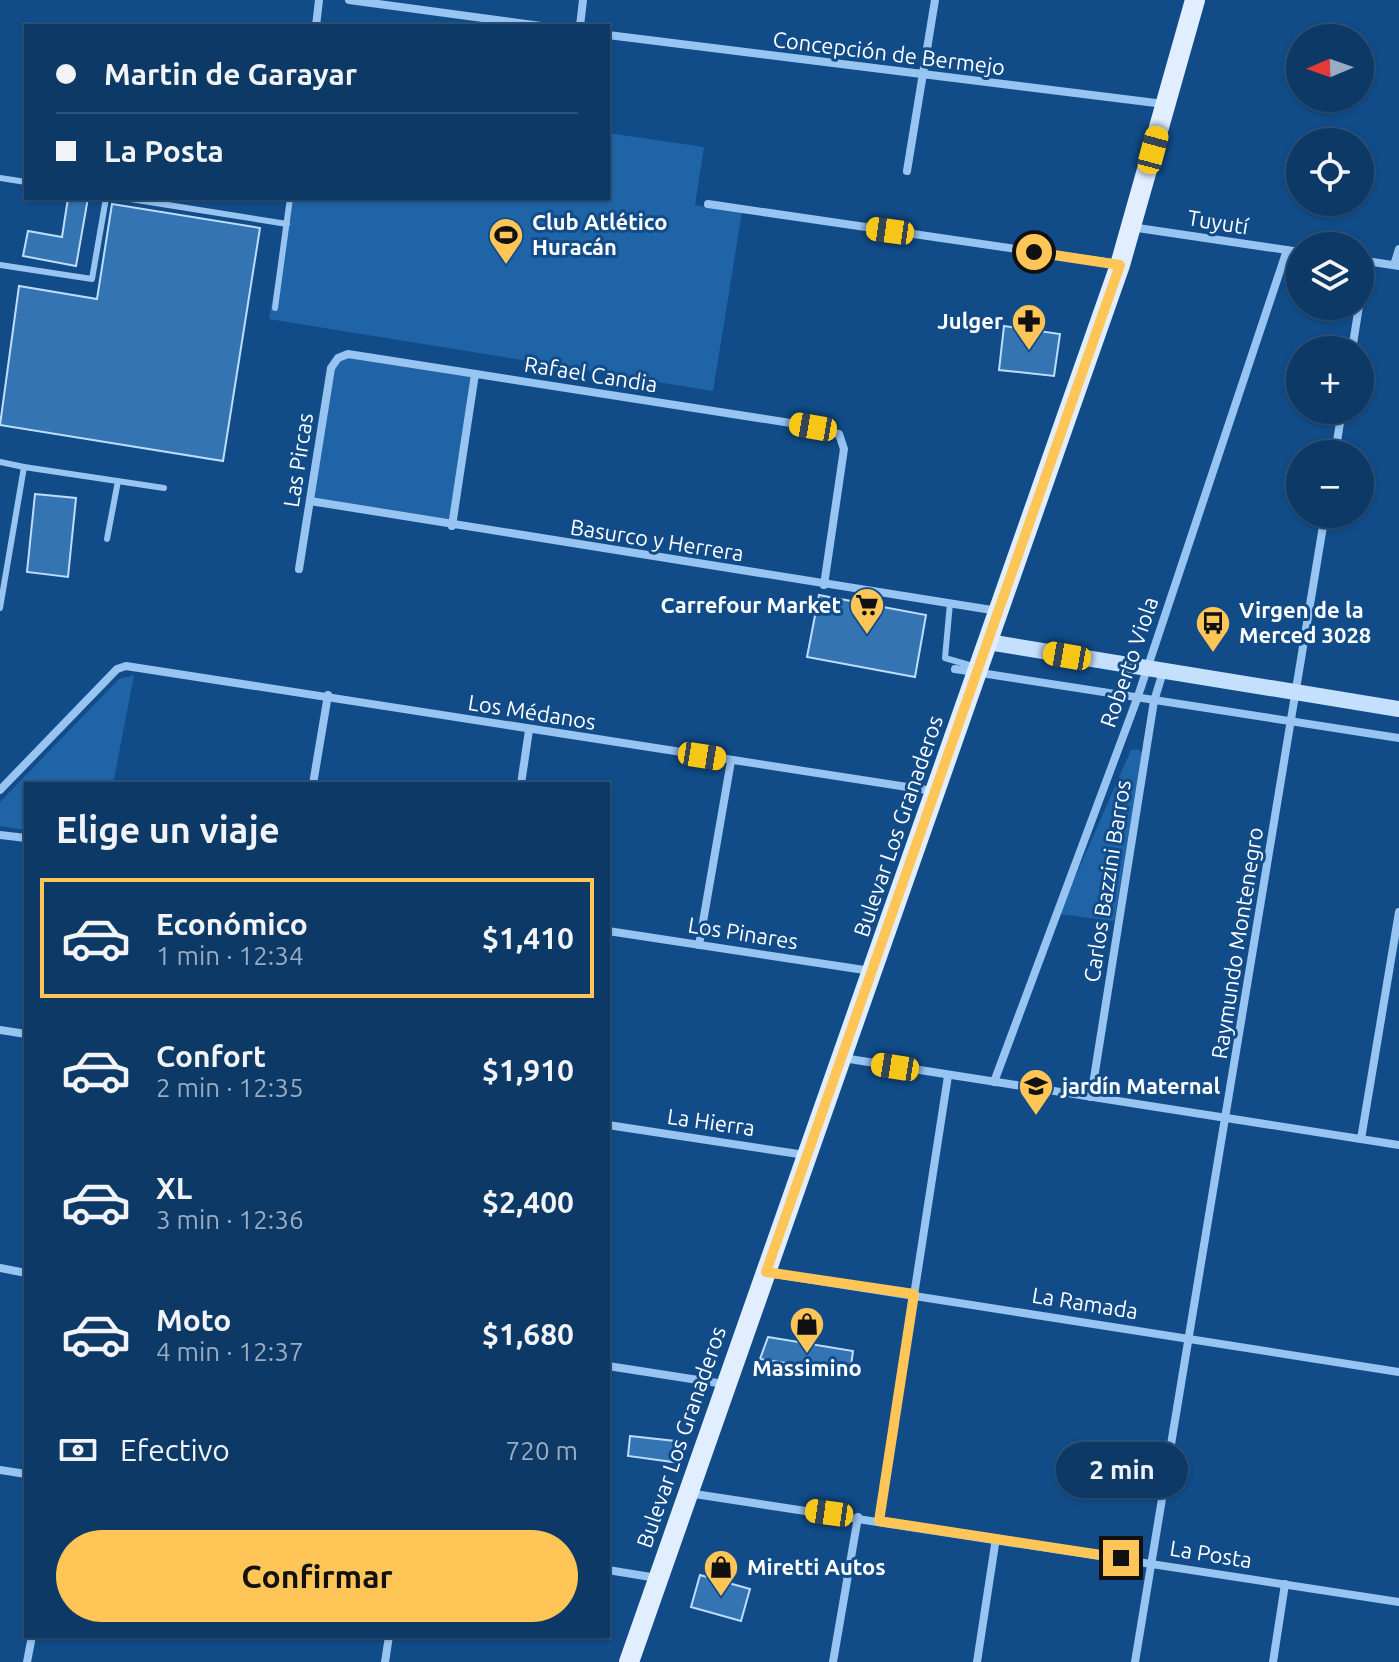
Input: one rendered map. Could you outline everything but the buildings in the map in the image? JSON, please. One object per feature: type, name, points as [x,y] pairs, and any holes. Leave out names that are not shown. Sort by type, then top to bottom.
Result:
[{"type":"main road","name":"Bulevar Los Granaderos","points":[[629,1662],[685,1493],[843,1058],[1120,265],[1195,0]]},
{"type":"main road","points":[[988,642],[1399,709]]},
{"type":"street","points":[[316,24],[319,0]]},
{"type":"street","points":[[349,0],[526,24]]},
{"type":"street","points":[[580,24],[583,0]]},
{"type":"street","points":[[907,171],[935,0]]},
{"type":"street","name":"Concepción de Bermejo","points":[[610,35],[1165,104]]},
{"type":"street","points":[[708,204],[1120,265]]},
{"type":"street","name":"Tuyutí","points":[[1131,227],[1286,250]]},
{"type":"street","points":[[1374,263],[1397,266],[1399,249]]},
{"type":"street","name":"Roberto Viola","points":[[994,1082],[1137,699],[1154,671],[1286,253]]},
{"type":"street","name":"Rafael Candia","points":[[338,358],[348,354],[785,422],[839,434],[844,449],[824,585]]},
{"type":"street","name":"Las Pircas","points":[[299,569],[331,368],[338,358]]},
{"type":"street","points":[[452,526],[475,374]]},
{"type":"street","name":"Basurco y Herrera","points":[[310,501],[999,611]]},
{"type":"street","name":"Raymundo Montenegro","points":[[1135,1662],[1323,528]]},
{"type":"street","name":"Los Médanos","points":[[0,790],[117,669],[126,666],[934,791]]},
{"type":"street","points":[[955,669],[978,670],[1137,699],[1399,738]]},
{"type":"street","name":"Carlos Bazzini Barros","points":[[1091,1097],[1154,701],[1154,671]]},
{"type":"street","points":[[313,782],[328,695]]},
{"type":"street","points":[[521,782],[529,730]]},
{"type":"street","points":[[699,945],[731,761]]},
{"type":"street","points":[[0,835],[24,838]]},
{"type":"street","points":[[1361,1139],[1399,912]]},
{"type":"street","name":"Los Pinares","points":[[610,931],[872,971]]},
{"type":"street","points":[[0,1030],[24,1034]]},
{"type":"street","points":[[843,1058],[1399,1145]]},
{"type":"street","points":[[879,1521],[948,1076]]},
{"type":"street","name":"La Hierra","points":[[610,1125],[808,1155]]},
{"type":"street","points":[[0,1268],[24,1273]]},
{"type":"street","name":"La Ramada","points":[[766,1272],[1399,1372]]},
{"type":"street","points":[[610,1366],[724,1384]]},
{"type":"street","points":[[0,1470],[24,1474]]},
{"type":"street","name":"La Posta","points":[[685,1493],[996,1538],[1399,1602]]},
{"type":"street","points":[[833,1662],[858,1517]]},
{"type":"street","points":[[977,1662],[996,1538]]},
{"type":"street","points":[[610,1570],[657,1578]]},
{"type":"street","points":[[1273,1662],[1285,1584]]},
{"type":"street","points":[[27,1662],[32,1638]]},
{"type":"street","points":[[385,1662],[389,1638]]},
{"type":"lane","points":[[0,178],[24,182]]},
{"type":"lane","points":[[0,265],[92,279],[106,200]]},
{"type":"lane","points":[[137,200],[287,224]]},
{"type":"lane","points":[[275,308],[290,200]]},
{"type":"lane","points":[[0,462],[164,488]]},
{"type":"lane","points":[[0,608],[24,467]]},
{"type":"lane","points":[[107,539],[118,481]]},
{"type":"lane","points":[[950,603],[945,658],[978,670]]},
{"type":"shaded area","name":"Club Atlético Huracán","points":[[610,133],[704,147],[695,205],[742,212],[713,391],[269,319],[290,200],[610,200]]},
{"type":"shaded area","points":[[348,354],[475,374],[452,526],[310,503],[331,368]]},
{"type":"shaded area","points":[[134,675],[113,782],[24,782],[24,830],[0,826],[0,802],[119,679]]},
{"type":"shaded area","points":[[1138,749],[1143,754],[1114,921],[1059,914],[1131,750]]},
{"type":"place","name":"Club Atlético Huracán","points":[[506,266]]},
{"type":"place","name":"Julger","points":[[1029,352]]},
{"type":"place","name":"Carrefour Market","points":[[867,636]]},
{"type":"place","name":"Virgen de la Merced 3028","points":[[1213,654]]},
{"type":"place","name":"jardín Maternal","points":[[1036,1117]]},
{"type":"place","name":"Massimino","points":[[807,1355]]},
{"type":"place","name":"Miretti Autos","points":[[721,1598]]},
{"type":"route","points":[[1034,252],[1120,265],[766,1272],[914,1294],[879,1521],[1121,1558]]}]
